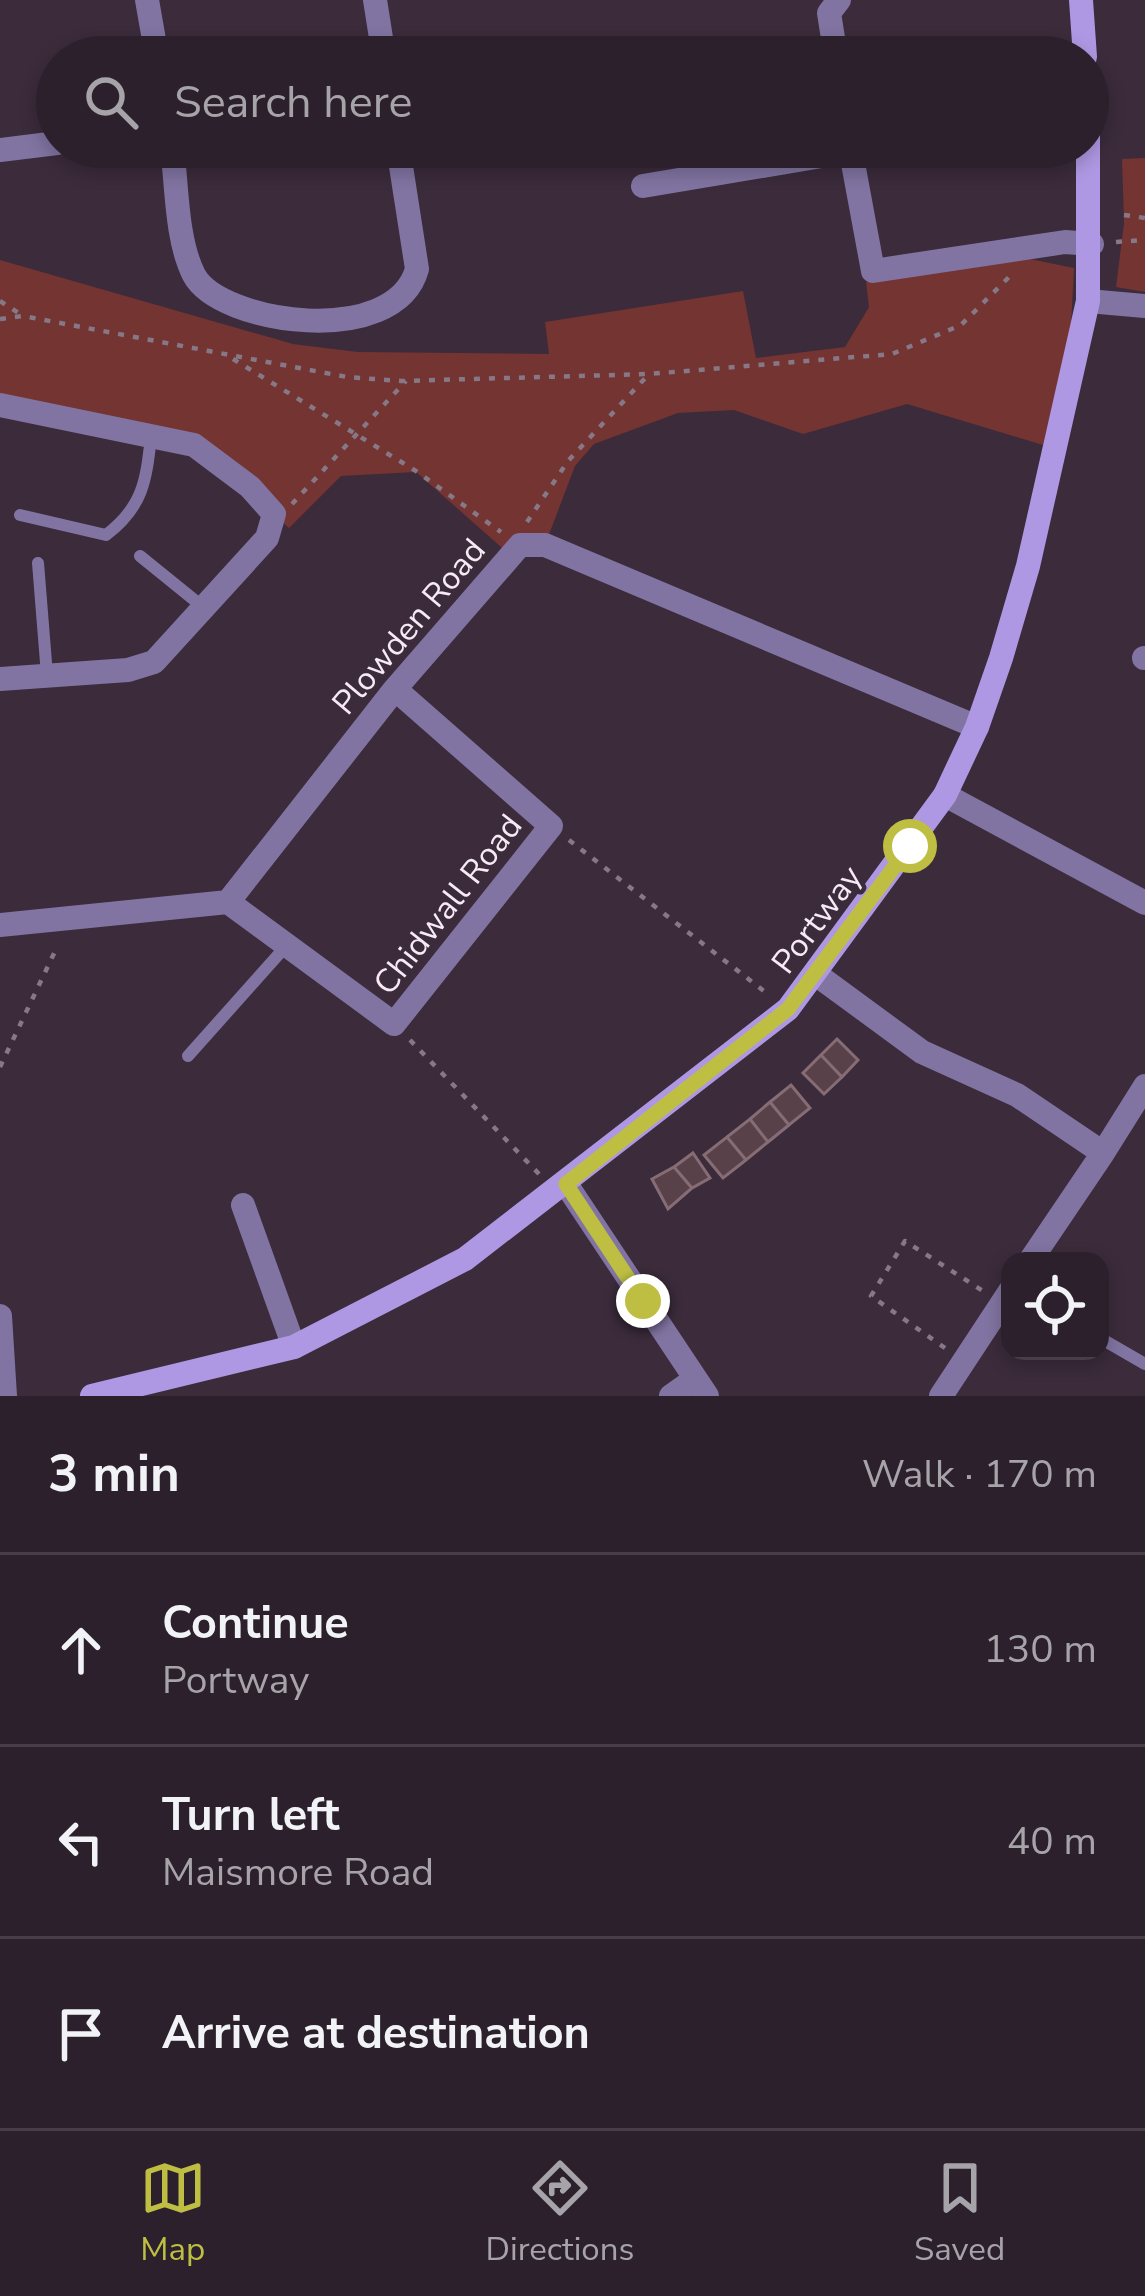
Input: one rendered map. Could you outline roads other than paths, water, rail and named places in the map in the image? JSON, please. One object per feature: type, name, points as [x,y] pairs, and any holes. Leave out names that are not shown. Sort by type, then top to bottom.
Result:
[{"type":"street","points":[[147,0],[153,36]]},
{"type":"street","points":[[376,0],[381,36]]},
{"type":"street","points":[[833,36],[830,13],[839,0]]},
{"type":"street","points":[[1082,0],[1084,36]]},
{"type":"street","points":[[0,150],[36,145]]},
{"type":"street","points":[[175,168],[187,249],[194,274],[210,294],[321,322],[372,317],[412,287],[418,269],[401,168]]},
{"type":"street","points":[[643,186],[744,168]]},
{"type":"street","points":[[854,168],[873,271],[1064,242],[1092,244]]},
{"type":"street","name":"Portway","points":[[92,1396],[294,1347],[353,1321],[465,1259],[788,1009],[817,975],[945,795],[977,727],[1028,566],[1088,301],[1090,168]]},
{"type":"street","points":[[1088,301],[1145,306]]},
{"type":"street","points":[[0,406],[194,445],[250,487],[274,514],[267,538],[154,662],[128,670],[0,679]]},
{"type":"street","name":"Plowden Road","points":[[228,902],[395,689],[520,545],[545,545],[604,568],[977,727]]},
{"type":"street","name":"Chidwall Road","points":[[228,902],[394,1024],[551,826],[395,689]]},
{"type":"street","points":[[945,795],[1145,903]]},
{"type":"street","points":[[0,925],[228,902]]},
{"type":"street","points":[[817,975],[922,1052],[1018,1095],[1102,1154]]},
{"type":"street","points":[[1036,1252],[1145,1086]]},
{"type":"street","points":[[561,1187],[701,1388],[670,1396]]},
{"type":"street","points":[[244,1205],[294,1347]]},
{"type":"street","points":[[941,1396],[1001,1305]]},
{"type":"street","points":[[0,1316],[5,1396]]},
{"type":"lane","points":[[20,515],[106,535],[128,518],[144,494],[151,435]]},
{"type":"lane","points":[[140,556],[204,608]]},
{"type":"lane","points":[[38,562],[47,676]]},
{"type":"lane","points":[[188,1056],[287,944]]},
{"type":"lane","points":[[1109,1343],[1145,1364]]}]
